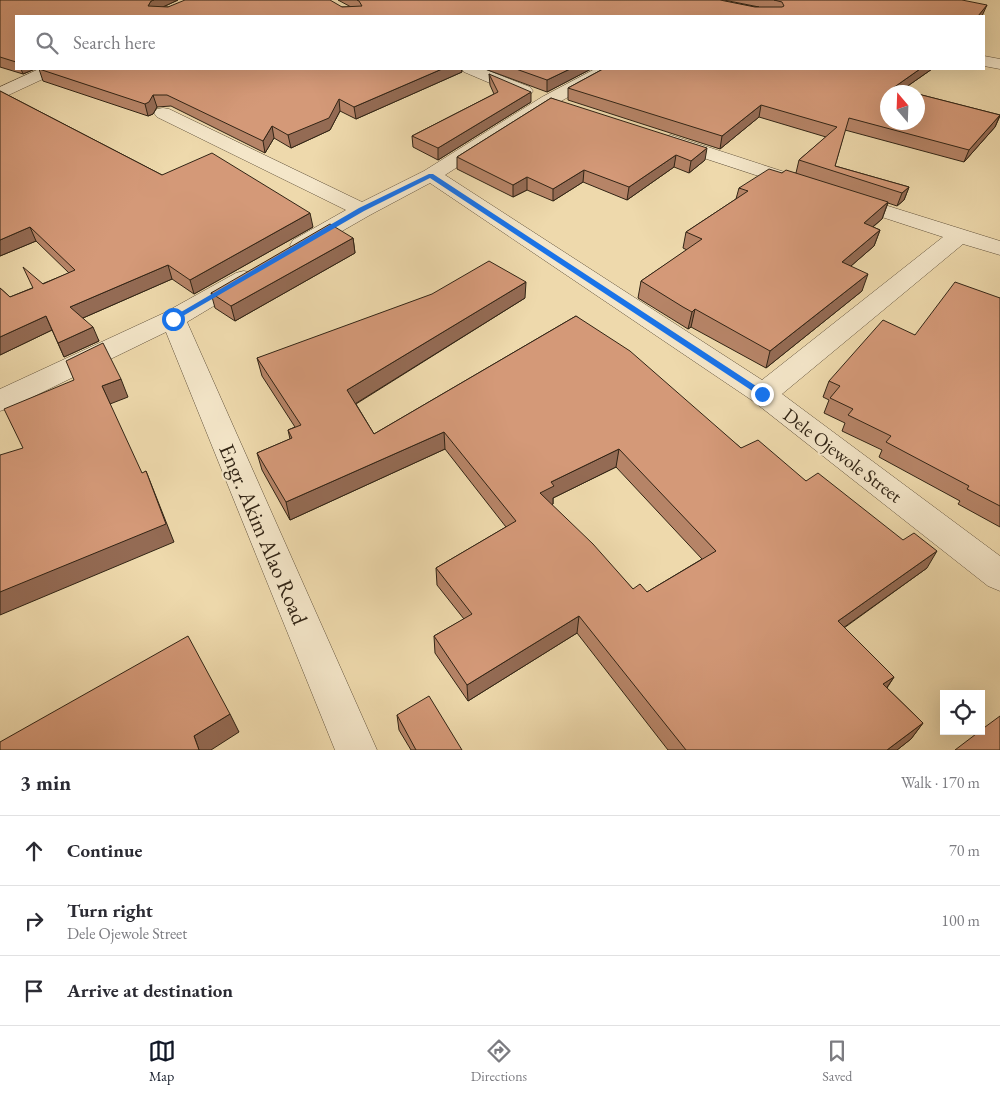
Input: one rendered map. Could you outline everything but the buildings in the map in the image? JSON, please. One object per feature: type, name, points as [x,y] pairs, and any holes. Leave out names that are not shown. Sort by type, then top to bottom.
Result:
[{"type":"street","points":[[707,15],[730,3],[749,11]]},
{"type":"street","points":[[985,61],[1000,64]]},
{"type":"street","points":[[0,94],[50,70]]},
{"type":"street","points":[[472,70],[548,101],[576,110]]},
{"type":"street","points":[[284,254],[362,210],[431,175],[548,101],[605,70]]},
{"type":"street","points":[[163,113],[362,210]]},
{"type":"street","points":[[651,134],[1000,248]]},
{"type":"street","name":"Dele Ojewole Street","points":[[431,175],[762,394],[1000,576]]},
{"type":"street","points":[[762,394],[959,236]]},
{"type":"street","points":[[5,392],[173,319],[259,269]]},
{"type":"street","name":"Engr. Akim Alao Road","points":[[173,319],[356,750]]},
{"type":"route","points":[[173,319],[362,210],[431,175],[762,394]]}]
